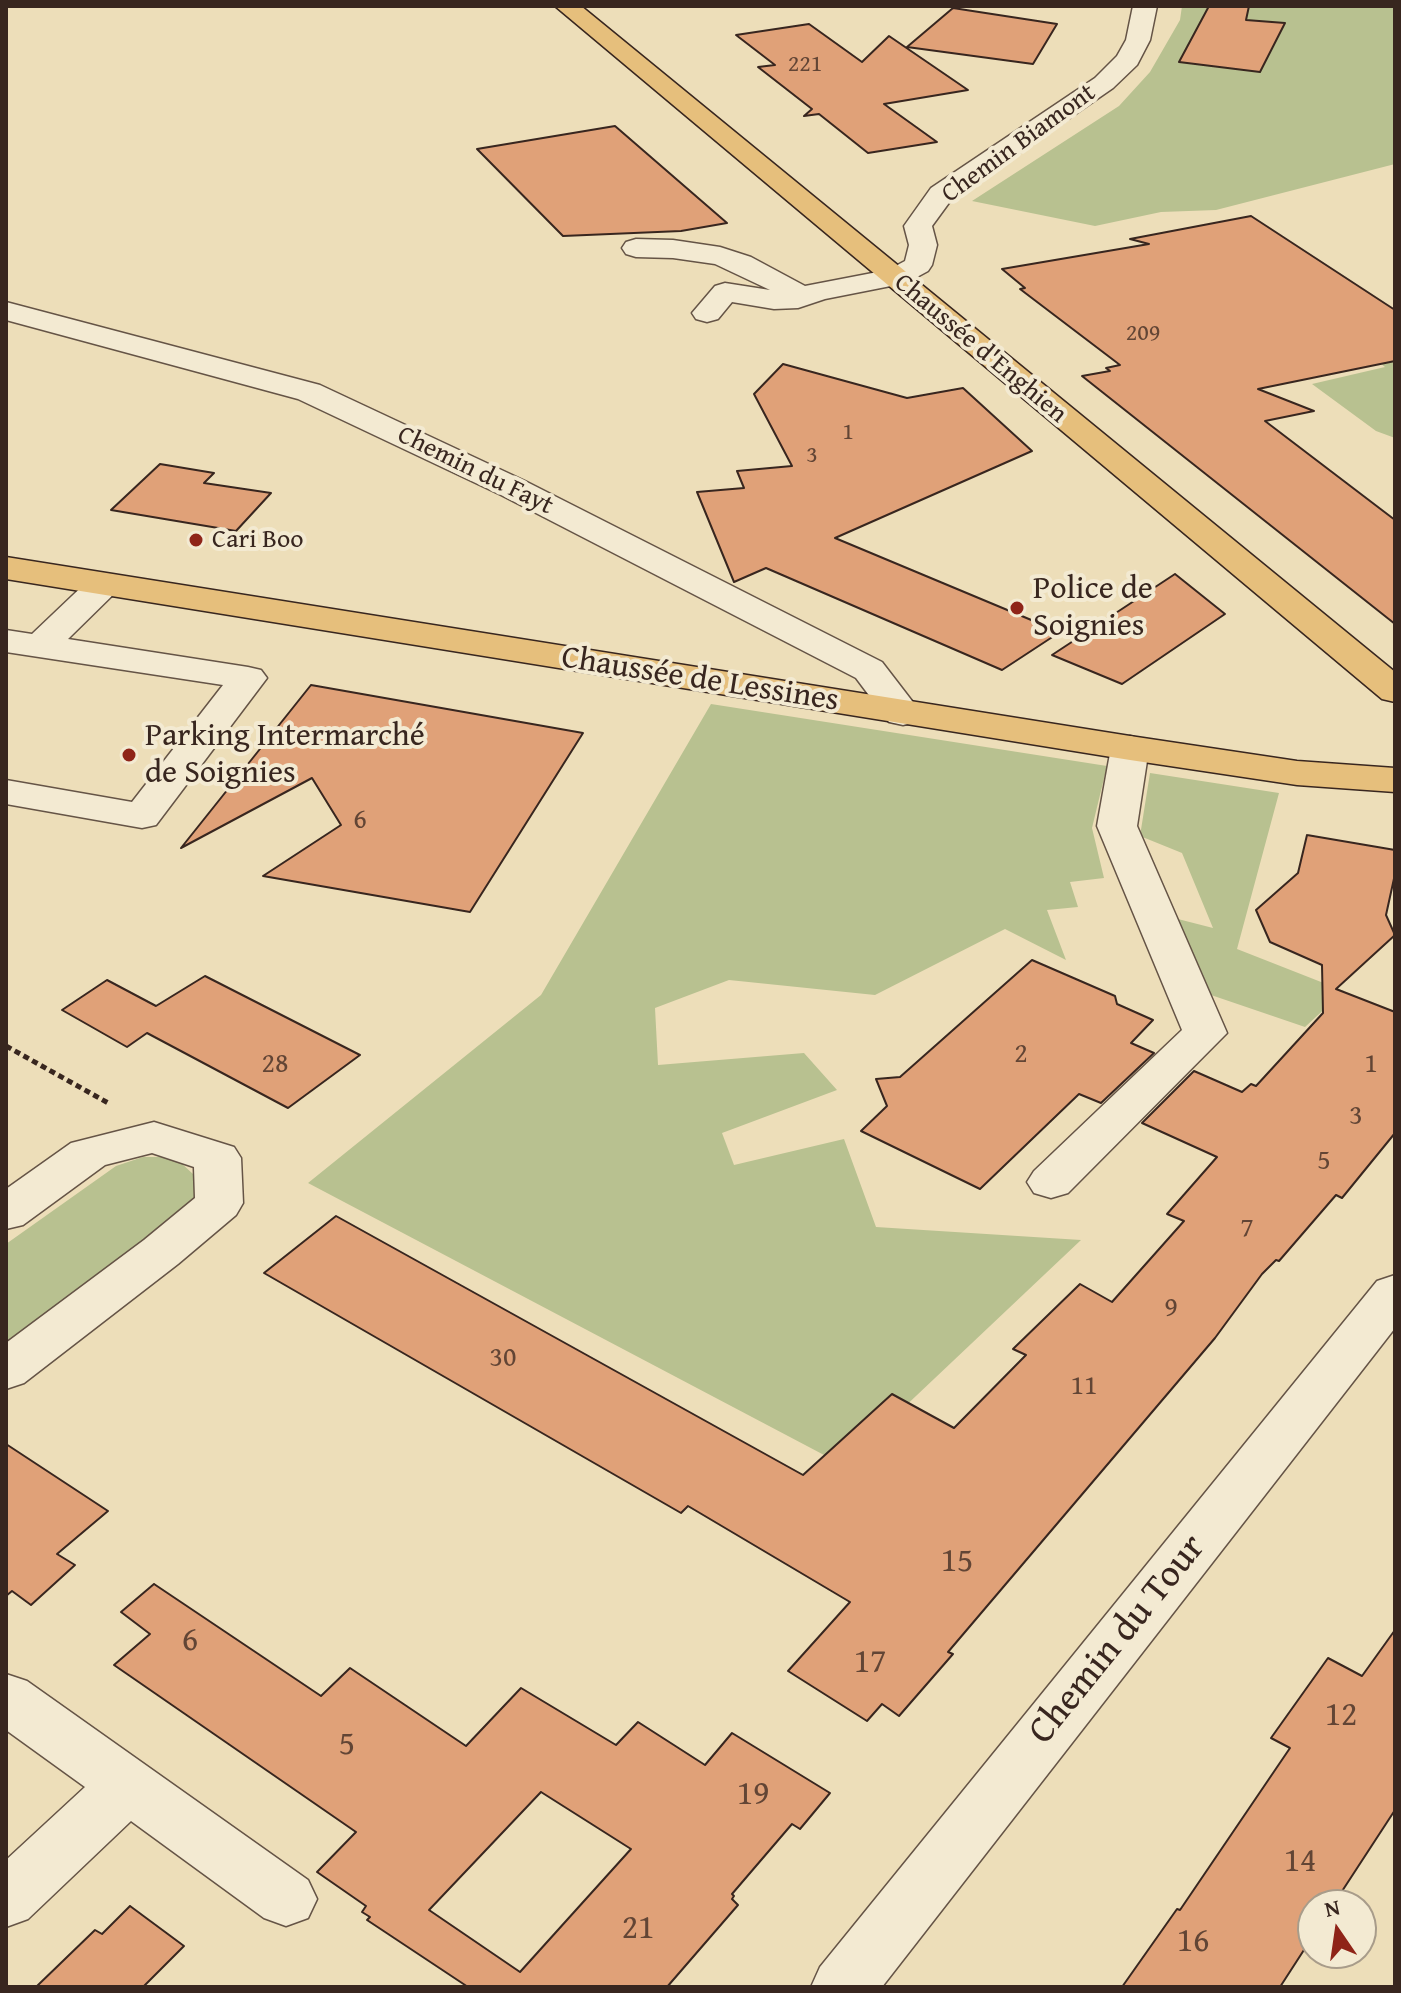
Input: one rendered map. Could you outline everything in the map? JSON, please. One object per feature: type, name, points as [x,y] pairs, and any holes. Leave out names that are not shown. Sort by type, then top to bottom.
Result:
[{"type":"main road","name":"Chaussée d'Enghien","points":[[567,6],[1395,691]]},
{"type":"main road","name":"Chaussée de Lessines","points":[[6,568],[903,714],[1297,773],[1395,780]]},
{"type":"street","name":"Chemin Biamont","points":[[896,277],[918,265],[923,245],[918,226],[941,194],[1104,83],[1128,60],[1138,40],[1145,6]]},
{"type":"street","points":[[636,248],[673,249],[720,256],[741,263],[805,296]]},
{"type":"street","points":[[707,313],[725,292],[774,300],[896,277]]},
{"type":"street","name":"Chemin du Fayt","points":[[6,311],[309,392],[513,488],[869,670],[903,714]]},
{"type":"street","points":[[23,643],[105,585]]},
{"type":"street","points":[[6,792],[142,816],[248,678],[23,643]]},
{"type":"street","points":[[1051,1182],[1205,1033],[1117,826],[1130,748]]},
{"type":"street","points":[[6,1213],[88,1154],[154,1137],[217,1158],[219,1203],[161,1252],[6,1370]]},
{"type":"street","name":"Chemin du Tour","points":[[843,1987],[1395,1293]]},
{"type":"street","points":[[6,1698],[286,1899]]},
{"type":"street","points":[[6,1900],[127,1786]]},
{"type":"path","points":[[6,1046],[139,1120],[154,1137]]},
{"type":"green space","points":[[1182,6],[1395,6],[1395,164],[1216,210],[1161,212],[1095,226],[972,201],[1119,106],[1150,72],[1180,20]]},
{"type":"green space","points":[[1395,351],[1395,438],[1376,431],[1312,384],[1385,367],[1371,356]]},
{"type":"green space","points":[[711,704],[1107,766],[1092,828],[1104,878],[1070,882],[1078,907],[1047,910],[1066,960],[1005,929],[875,995],[729,980],[655,1008],[658,1065],[804,1053],[837,1090],[722,1133],[734,1165],[844,1139],[876,1227],[1081,1240],[843,1465],[308,1183],[541,995]]},
{"type":"green space","points":[[1150,773],[1279,793],[1237,949],[1344,991],[1305,1027],[1211,995],[1174,918],[1213,928],[1182,853],[1140,836]]},
{"type":"green space","points":[[143,1157],[163,1157],[180,1162],[193,1174],[197,1193],[186,1210],[6,1343],[6,1244],[116,1166]]},
{"type":"building","points":[[1209,6],[1249,6],[1246,20],[1285,23],[1260,72],[1179,62]]},
{"type":"building","points":[[953,8],[1057,24],[1033,64],[907,47]]},
{"type":"building","points":[[809,24],[862,62],[889,36],[968,90],[884,104],[937,142],[868,153],[819,114],[804,116],[812,109],[758,67],[775,65],[736,35]]},
{"type":"building","points":[[615,126],[727,223],[681,231],[563,236],[477,149]]},
{"type":"building","points":[[1251,216],[1395,310],[1395,361],[1258,389],[1314,411],[1265,421],[1395,520],[1395,624],[1082,376],[1110,371],[1106,368],[1120,365],[1020,289],[1025,288],[1002,269],[1149,244],[1130,239]]},
{"type":"building","points":[[783,364],[907,398],[963,388],[1032,451],[835,538],[1060,632],[1002,670],[766,568],[734,582],[697,492],[744,488],[737,471],[792,466],[754,394]]},
{"type":"building","points":[[160,464],[214,473],[204,483],[271,493],[236,531],[111,510]]},
{"type":"building","points":[[1175,574],[1225,614],[1122,684],[1052,655]]},
{"type":"building","points":[[311,685],[583,733],[470,912],[263,876],[341,825],[312,778],[181,848]]},
{"type":"building","points":[[1307,835],[1395,850],[1395,874],[1386,915],[1395,935],[1336,989],[1395,1012],[1395,1133],[1342,1198],[1336,1195],[1279,1261],[1276,1260],[1262,1274],[1215,1338],[948,1652],[953,1654],[899,1716],[882,1704],[867,1721],[788,1671],[850,1602],[688,1506],[681,1513],[264,1273],[336,1216],[803,1475],[892,1394],[954,1428],[1026,1355],[1013,1349],[1080,1284],[1112,1302],[1184,1221],[1167,1214],[1217,1157],[1142,1123],[1194,1071],[1242,1092],[1251,1084],[1256,1086],[1323,1013],[1322,965],[1270,942],[1256,910],[1298,873]]},
{"type":"building","points":[[1032,960],[1115,996],[1117,1004],[1153,1020],[1131,1043],[1154,1053],[1101,1103],[1079,1094],[980,1189],[861,1131],[887,1106],[876,1079],[900,1077]]},
{"type":"building","points":[[205,976],[360,1055],[288,1108],[147,1033],[127,1047],[62,1010],[107,980],[156,1006]]},
{"type":"building","points":[[6,1444],[108,1511],[57,1554],[75,1565],[31,1605],[12,1591],[6,1596]]},
{"type":"building","points":[[154,1584],[321,1696],[350,1668],[466,1746],[521,1688],[616,1745],[638,1722],[705,1765],[732,1733],[830,1793],[800,1829],[792,1824],[732,1894],[738,1905],[667,1987],[468,1987],[367,1920],[370,1917],[362,1912],[366,1906],[317,1872],[356,1832],[114,1665],[150,1634],[121,1612]],"holes":[[[541,1792],[631,1849],[520,1972],[429,1910]]]},
{"type":"building","points":[[1395,1630],[1395,1810],[1343,1889],[1297,1889],[1297,1961],[1280,1987],[1122,1987],[1177,1909],[1180,1910],[1290,1748],[1271,1738],[1328,1658],[1362,1676]]},
{"type":"building","points":[[130,1906],[184,1946],[143,1987],[36,1987],[95,1930],[102,1934]]},
{"type":"place","name":"Cari Boo","points":[[196,540]]},
{"type":"place","name":"Police de Soignies","points":[[1017,608]]},
{"type":"place","name":"Parking Intermarché de Soignies","points":[[129,755]]}]
